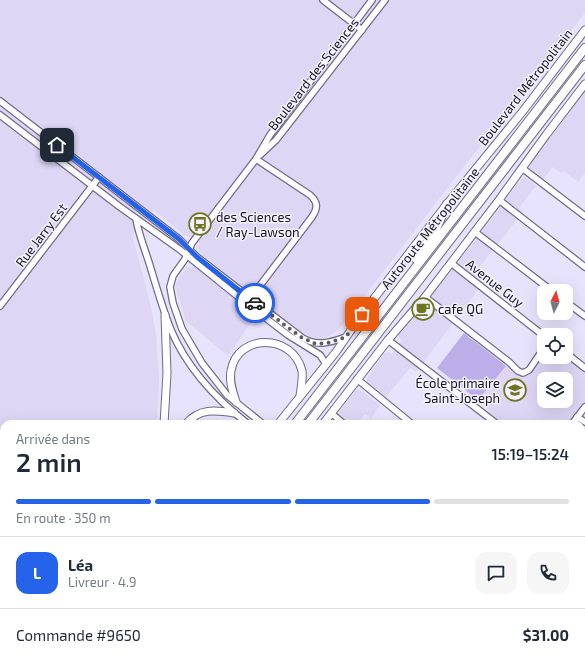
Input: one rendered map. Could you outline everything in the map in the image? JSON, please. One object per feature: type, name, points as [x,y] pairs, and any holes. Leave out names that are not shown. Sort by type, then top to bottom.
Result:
[{"type":"highway","name":"Autoroute Métropolitaine","points":[[298,420],[585,48]]},
{"type":"highway","name":"Autoroute Métropolitaine","points":[[311,420],[585,65]]},
{"type":"highway","points":[[401,286],[421,251],[436,229],[447,204]]},
{"type":"main road","name":"Boulevard Métropolitain","points":[[281,420],[300,396],[308,389],[341,346],[366,308],[585,30]]},
{"type":"main road","points":[[326,420],[388,340],[425,297],[585,84]]},
{"type":"main road","points":[[164,420],[167,365],[165,314]]},
{"type":"main road","points":[[236,402],[231,378],[231,370],[234,362],[245,349],[260,343],[270,342],[282,346],[295,356],[302,374],[300,396]]},
{"type":"main road","points":[[190,420],[194,416],[206,411],[214,410],[234,413]]},
{"type":"street","points":[[324,0],[362,30]]},
{"type":"street","name":"Boulevard des Sciences","points":[[258,420],[223,392],[202,364],[185,335],[175,310],[170,292],[170,283],[174,272],[188,252],[194,240],[256,159],[270,135],[372,0]]},
{"type":"street","name":"Boulevard des Sciences","points":[[256,159],[276,140],[385,0]]},
{"type":"street","points":[[0,101],[179,239],[188,252]]},
{"type":"street","points":[[0,115],[136,219],[188,252],[297,342],[320,356],[326,364]]},
{"type":"street","points":[[27,136],[34,127]]},
{"type":"street","points":[[248,301],[312,217],[317,208],[316,202],[310,195],[256,159]]},
{"type":"street","points":[[522,168],[585,216]]},
{"type":"street","name":"Rue Jarry Est","points":[[0,306],[100,177]]},
{"type":"street","points":[[499,200],[585,267]]},
{"type":"street","points":[[136,219],[165,314],[177,342],[190,364],[210,389],[243,420]]},
{"type":"street","points":[[475,232],[543,284]]},
{"type":"street","name":"Avenue Guy","points":[[451,262],[537,330]]},
{"type":"street","points":[[425,297],[520,372],[526,372],[529,370],[537,358]]},
{"type":"street","points":[[248,301],[308,342],[324,344],[346,337]]},
{"type":"street","points":[[573,307],[585,316]]},
{"type":"street","points":[[388,340],[492,420]]},
{"type":"street","points":[[573,359],[585,368]]},
{"type":"street","points":[[357,380],[407,420]]},
{"type":"street","points":[[575,420],[585,407]]},
{"type":"street","points":[[331,413],[339,420]]},
{"type":"street","points":[[578,417],[582,420]]},
{"type":"shaded area","points":[[0,0],[585,0],[585,13],[455,178],[340,328],[329,336],[318,339],[304,334],[264,303],[228,356],[186,321],[177,292],[176,285],[180,276],[187,268],[193,267],[202,253],[197,248],[200,243],[189,236],[185,236],[154,210],[132,235],[150,302],[156,334],[159,380],[157,420],[0,420]]},
{"type":"shaded area","points":[[585,90],[585,173],[578,182],[564,171],[561,173],[553,167],[543,179],[529,166]]},
{"type":"shaded area","points":[[524,176],[536,186],[519,208],[523,212],[474,274],[484,282],[416,372],[410,368],[386,397],[367,382],[367,378],[385,353],[389,352],[392,354],[402,340],[399,338],[399,335],[424,305],[427,305],[434,297],[432,294],[452,270],[454,271],[460,263],[458,262],[477,238],[479,239],[484,233],[482,231],[500,208],[502,208],[507,200],[506,199]]},
{"type":"shaded area","points":[[464,333],[506,366],[478,400],[437,368]]},
{"type":"shaded area","name":"École primaire Saint-Joseph","points":[[537,356],[537,364],[573,364],[573,359],[585,368],[585,407],[575,420],[499,420],[478,400],[506,366],[523,373]]},
{"type":"shaded area","points":[[356,390],[360,390],[380,405],[371,418],[365,414],[361,420],[346,420],[339,413]]},
{"type":"way so far","points":[[255,303],[308,342],[316,344],[328,343],[346,337],[362,314]]},
{"type":"place","name":"des Sciences / Ray-Lawson","points":[[200,224]]},
{"type":"place","name":"cafe QG","points":[[423,309]]},
{"type":"place","name":"École primaire Saint-Joseph","points":[[515,390]]},
{"type":"route","points":[[57,145],[179,239],[197,257],[255,303]]}]
